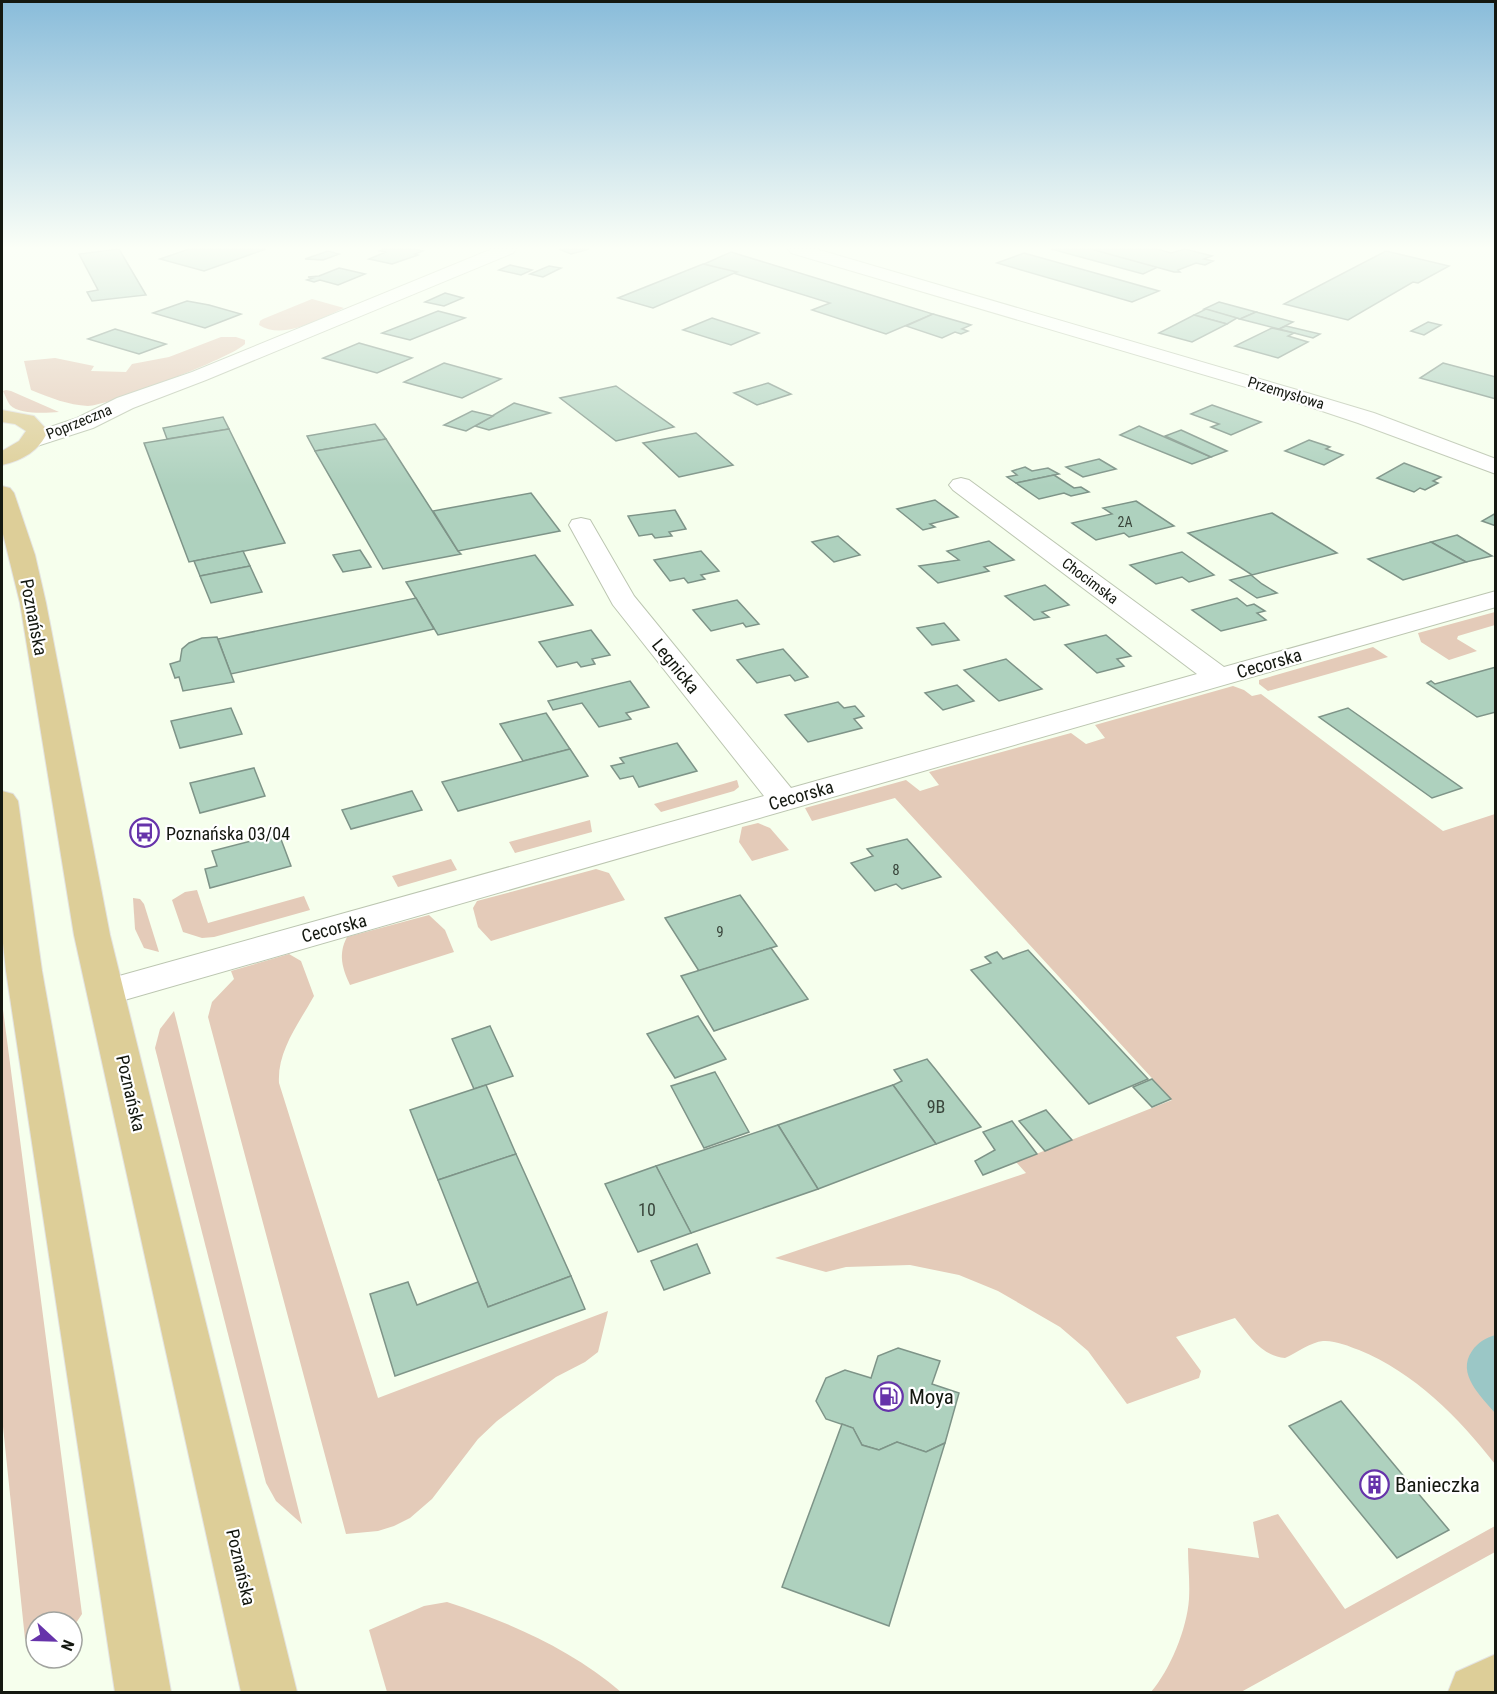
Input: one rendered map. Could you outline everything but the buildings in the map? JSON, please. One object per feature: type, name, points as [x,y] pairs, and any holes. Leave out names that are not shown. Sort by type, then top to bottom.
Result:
[{"type":"main road","points":[[2,416],[23,419],[33,432],[24,448],[2,458]]},
{"type":"main road","name":"Poznańska","points":[[2,493],[22,555],[33,603],[92,935],[269,1692]]},
{"type":"main road","points":[[2,801],[24,971],[143,1692]]},
{"type":"main road","points":[[1476,1692],[1496,1681]]},
{"type":"street","name":"Poprzeczna","points":[[33,432],[85,423],[125,403],[199,376],[315,328]]},
{"type":"street","name":"Przemysłowa","points":[[1066,328],[1366,418],[1496,467]]},
{"type":"street","name":"Chocimska","points":[[962,485],[1219,677]]},
{"type":"street","name":"Legnicka","points":[[581,525],[622,599],[784,800]]},
{"type":"street","name":"Cecorska","points":[[107,992],[1496,599]]},
{"type":"shaded area","points":[[267,328],[294,328],[280,330]]},
{"type":"shaded area","points":[[221,337],[236,337],[245,340],[245,344],[218,359],[169,380],[119,398],[88,406],[66,403],[31,390],[24,361],[55,358],[94,366],[91,371],[126,372],[132,364],[169,357]]},
{"type":"shaded area","points":[[6,390],[59,412],[33,413],[14,408],[6,398],[3,391]]},
{"type":"shaded area","points":[[1495,612],[1495,625],[1458,636],[1457,639],[1477,651],[1449,660],[1421,642],[1418,633]]},
{"type":"shaded area","points":[[1373,647],[1388,657],[1268,691],[1259,684],[1259,680]]},
{"type":"shaded area","points":[[1233,686],[1252,696],[1261,694],[1443,831],[1495,814],[1495,1464],[1450,1413],[1417,1384],[1379,1360],[1341,1344],[1318,1342],[1285,1358],[1262,1349],[1235,1318],[1176,1337],[1201,1371],[1199,1378],[1127,1404],[1088,1351],[1060,1327],[998,1291],[959,1275],[910,1265],[846,1267],[826,1272],[775,1258],[1026,1173],[1016,1162],[1172,1100],[895,798],[812,821],[805,808],[906,780],[920,791],[939,785],[929,772],[1071,733],[1086,744],[1105,738],[1095,725]]},
{"type":"shaded area","points":[[737,780],[739,787],[734,791],[661,812],[654,804]]},
{"type":"shaded area","points":[[590,820],[592,832],[515,853],[509,842]]},
{"type":"shaded area","points":[[758,823],[770,828],[789,850],[752,861],[739,842],[742,827]]},
{"type":"shaded area","points":[[451,859],[457,870],[398,887],[392,876]]},
{"type":"shaded area","points":[[596,869],[609,873],[625,900],[491,941],[478,927],[473,908],[477,901]]},
{"type":"shaded area","points":[[197,890],[208,923],[304,896],[310,910],[214,937],[202,938],[183,932],[172,900],[185,892]]},
{"type":"shaded area","points":[[133,898],[140,899],[144,904],[159,952],[144,948],[135,929]]},
{"type":"shaded area","points":[[429,915],[445,930],[454,952],[350,985],[342,961],[347,937]]},
{"type":"shaded area","points":[[289,954],[301,961],[314,996],[285,1049],[279,1071],[279,1083],[378,1398],[608,1311],[598,1352],[585,1362],[556,1377],[497,1421],[478,1439],[432,1499],[410,1518],[378,1531],[346,1534],[208,1017],[212,1002],[234,979],[231,971]]},
{"type":"shaded area","points":[[2,1002],[81,1610],[24,1610],[24,1629],[2,1417]]},
{"type":"shaded area","points":[[174,1011],[302,1524],[276,1501],[266,1483],[155,1048],[160,1029]]},
{"type":"shaded area","points":[[1278,1514],[1345,1609],[1495,1526],[1495,1552],[1241,1692],[1151,1692],[1171,1661],[1185,1623],[1189,1599],[1188,1548],[1259,1558],[1253,1522]]},
{"type":"shaded area","points":[[447,1602],[493,1618],[538,1638],[581,1663],[621,1692],[387,1692],[369,1630],[424,1606]]},
{"type":"water","points":[[1496,1335],[1495,1413],[1472,1384],[1467,1368],[1474,1348],[1482,1341]]},
{"type":"place","name":"Poznańska 03/04","points":[[145,833]]},
{"type":"place","name":"Moya","points":[[888,1397]]},
{"type":"place","name":"Banieczka","points":[[1374,1485]]}]
